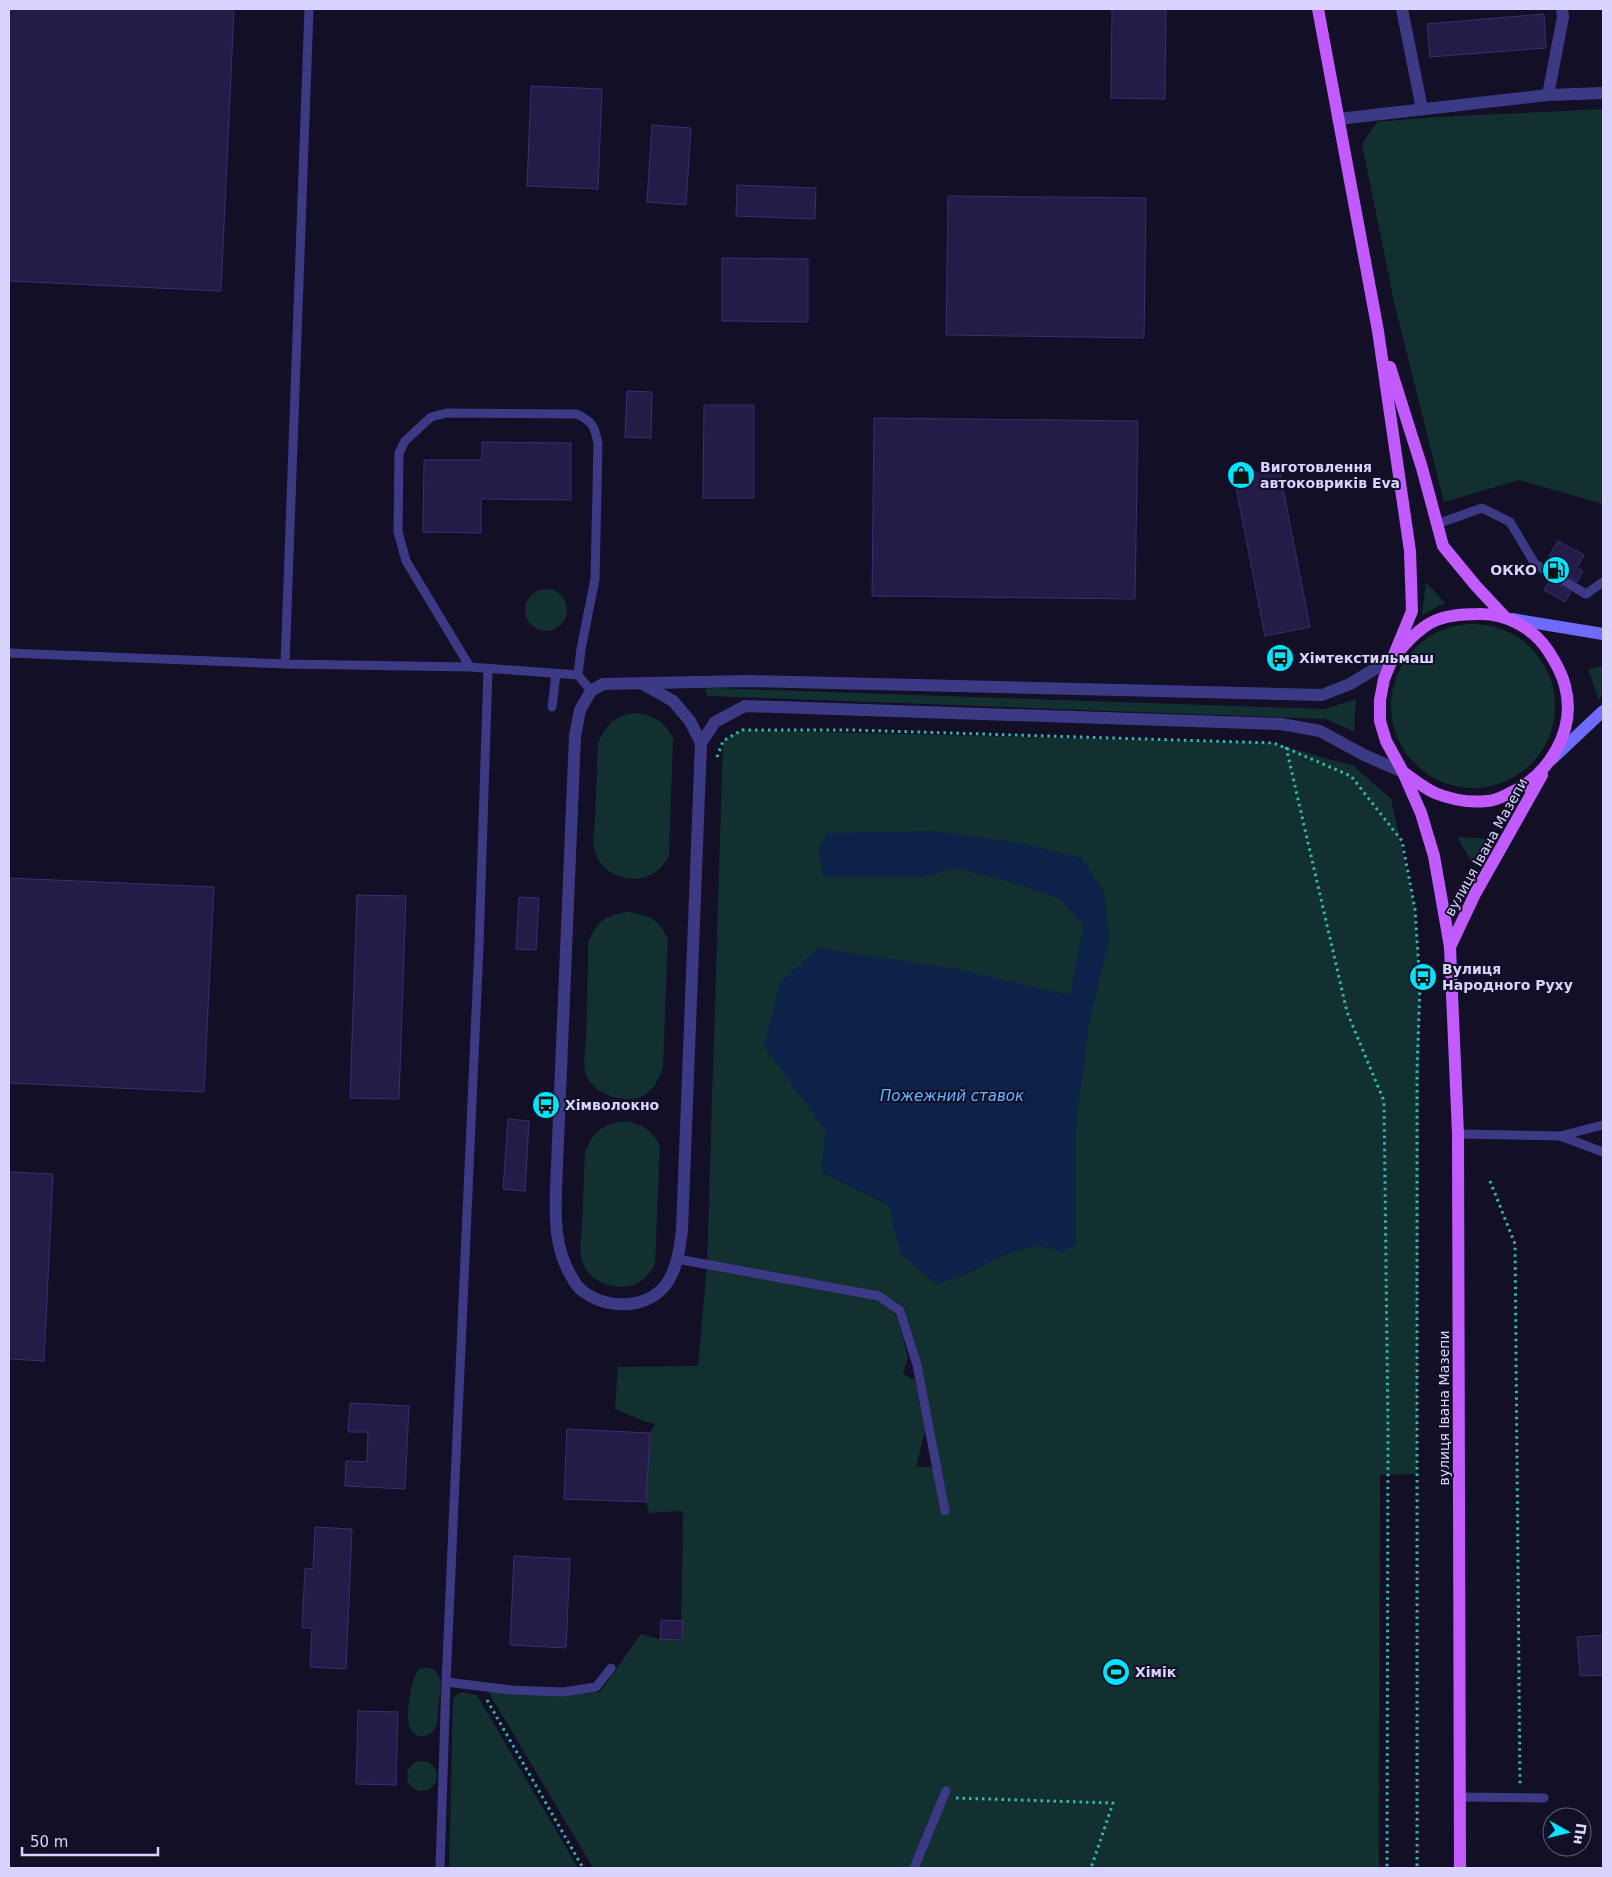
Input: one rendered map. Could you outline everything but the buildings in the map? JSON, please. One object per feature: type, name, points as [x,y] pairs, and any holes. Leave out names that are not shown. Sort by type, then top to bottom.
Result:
[{"type":"main road","points":[[1318,9],[1378,331],[1443,546],[1476,586],[1507,618]]},
{"type":"main road","name":"вулиця Івана Мазепи","points":[[1378,331],[1410,551],[1412,611],[1384,679],[1380,700],[1380,722],[1386,741],[1403,772],[1421,813],[1434,856],[1450,947],[1458,1134],[1460,1868]]},
{"type":"main road","points":[[1393,658],[1416,632],[1435,620],[1455,614],[1488,614],[1603,634]]},
{"type":"main road","name":"вулиця Івана Мазепи","points":[[1450,947],[1475,894],[1550,762],[1564,733],[1568,709],[1566,688],[1561,671],[1543,643],[1530,630],[1507,618]]},
{"type":"main road","points":[[1403,772],[1434,792],[1453,798],[1489,801],[1520,789],[1536,777],[1603,711]]},
{"type":"street","points":[[1402,9],[1422,109]]},
{"type":"street","points":[[1548,95],[1563,17],[1562,9]]},
{"type":"street","points":[[1338,119],[1548,95],[1603,93]]},
{"type":"street","points":[[642,684],[673,700],[690,721],[701,742],[682,1230],[677,1259],[670,1279],[658,1293],[644,1301],[625,1305],[604,1302],[583,1292],[570,1274],[561,1252],[555,1224],[574,736],[580,710],[591,691],[603,684],[747,681],[1322,695],[1350,684],[1393,658]]},
{"type":"street","points":[[701,742],[715,722],[745,706],[1280,724],[1320,731],[1364,755],[1403,772]]},
{"type":"lane","points":[[285,664],[309,9]]},
{"type":"lane","points":[[470,667],[406,561],[398,532],[399,453],[405,442],[431,417],[447,413],[577,414],[589,420],[596,430],[598,444],[595,579],[581,649],[578,675],[591,691]]},
{"type":"lane","points":[[1437,524],[1482,508],[1510,522],[1535,564],[1586,594],[1603,582]]},
{"type":"lane","points":[[9,653],[285,664],[470,667],[578,675]]},
{"type":"lane","points":[[440,1868],[446,1682],[478,966],[488,669]]},
{"type":"lane","points":[[552,706],[556,674]]},
{"type":"lane","points":[[1458,1134],[1560,1136],[1603,1125]]},
{"type":"lane","points":[[1560,1136],[1603,1152]]},
{"type":"lane","points":[[677,1259],[879,1296],[900,1312],[917,1365],[945,1511]]},
{"type":"lane","points":[[446,1682],[471,1686],[563,1692],[596,1687],[611,1668]]},
{"type":"lane","points":[[914,1868],[944,1794]]},
{"type":"lane","points":[[1459,1797],[1544,1798]]},
{"type":"path","points":[[714,765],[722,741],[742,730],[853,730],[1274,742],[1351,776],[1402,841],[1414,909],[1420,985],[1417,1070],[1417,1868]]},
{"type":"path","points":[[1286,748],[1348,1012],[1384,1101],[1388,1430],[1387,1868]]},
{"type":"path","points":[[1490,1181],[1514,1244],[1520,1797]]},
{"type":"path","points":[[471,1686],[485,1697],[584,1868]]},
{"type":"path","points":[[944,1794],[1113,1803],[1090,1868]]},
{"type":"green space","points":[[1603,109],[1603,504],[1519,480],[1444,502],[1394,302],[1362,144],[1377,122],[1435,117]]},
{"type":"green space","points":[[1426,582],[1445,603],[1422,615]]},
{"type":"green space","points":[[550,589],[558,592],[564,598],[567,610],[564,622],[558,628],[542,631],[534,628],[528,622],[525,606],[528,598],[534,592]]},
{"type":"green space","points":[[1473,624],[1504,630],[1531,648],[1549,675],[1555,706],[1549,737],[1531,764],[1504,782],[1473,788],[1442,782],[1415,764],[1397,737],[1391,706],[1397,675],[1415,648],[1442,630]]},
{"type":"green space","points":[[1603,666],[1603,694],[1599,700],[1588,669]]},
{"type":"green space","points":[[705,689],[1325,709],[1356,699],[1354,731],[1325,719],[707,696]]},
{"type":"green space","points":[[638,713],[659,721],[667,728],[673,738],[669,856],[663,865],[652,875],[629,879],[615,875],[604,867],[594,848],[598,744],[613,721],[624,715]]},
{"type":"green space","points":[[742,730],[1274,743],[1354,766],[1391,799],[1415,909],[1420,985],[1417,1474],[1380,1475],[1379,1868],[593,1868],[486,1688],[561,1695],[600,1692],[641,1634],[660,1639],[681,1640],[683,1511],[649,1513],[646,1502],[650,1433],[655,1424],[615,1409],[618,1367],[698,1366],[707,1264],[723,741]],"holes":[[[881,1298],[900,1312],[937,1467],[916,1467],[925,1431],[915,1380],[903,1374],[908,1357],[898,1319]]]},
{"type":"green space","points":[[1457,837],[1495,839],[1475,867]]},
{"type":"green space","points":[[629,912],[653,919],[661,926],[668,939],[663,1066],[656,1084],[648,1093],[638,1098],[624,1099],[610,1096],[591,1084],[587,1078],[584,1062],[588,943],[598,924],[603,920],[614,915]]},
{"type":"green space","points":[[626,1121],[646,1129],[654,1136],[660,1146],[655,1264],[650,1273],[642,1280],[633,1285],[616,1287],[602,1283],[591,1275],[586,1270],[581,1256],[585,1152],[595,1134],[605,1126]]},
{"type":"green space","points":[[425,1668],[437,1672],[441,1683],[441,1690],[436,1726],[431,1733],[419,1736],[415,1735],[410,1729],[408,1713],[416,1673],[419,1669]]},
{"type":"green space","points":[[461,1692],[477,1695],[578,1868],[449,1868],[453,1698]]},
{"type":"green space","points":[[422,1761],[433,1765],[437,1776],[433,1787],[422,1791],[411,1787],[407,1776],[411,1765]]},
{"type":"water","name":"Пожежний ставок","points":[[936,831],[1025,844],[1081,858],[1104,892],[1109,938],[1088,1030],[1076,1129],[1076,1243],[1062,1253],[1039,1245],[1000,1256],[967,1274],[937,1285],[900,1253],[889,1205],[821,1172],[826,1131],[764,1046],[780,983],[818,948],[956,969],[1070,995],[1083,926],[1061,900],[1027,887],[957,868],[922,877],[824,877],[818,852],[826,833]]},
{"type":"place","name":"Виготовлення автоковриків Eva","points":[[1241,475]]},
{"type":"place","name":"ОККО","points":[[1556,570]]},
{"type":"place","name":"Хімтекстильмаш","points":[[1280,658]]},
{"type":"place","name":"Вулиця Народного Руху","points":[[1423,977]]},
{"type":"place","name":"Хімволокно","points":[[546,1105]]},
{"type":"place","name":"Хімік","points":[[1116,1672]]}]
